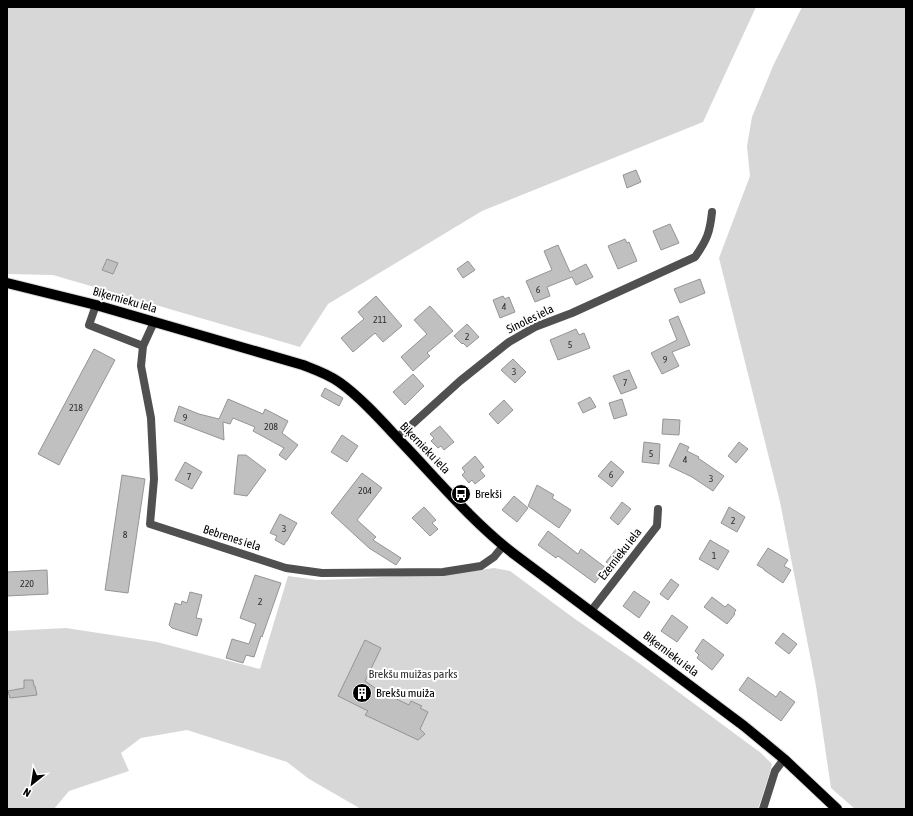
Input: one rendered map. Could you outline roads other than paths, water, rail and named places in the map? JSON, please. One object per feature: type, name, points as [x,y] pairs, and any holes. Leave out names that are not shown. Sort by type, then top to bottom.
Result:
[{"type":"main road","name":"Biķernieku iela","points":[[7,283],[96,305],[303,365],[322,372],[338,381],[351,391],[482,528],[503,546],[744,726],[784,759],[837,809]]},
{"type":"street","name":"Sinoles iela","points":[[397,438],[460,381],[509,342],[535,327],[572,313],[695,257],[704,244],[710,230],[712,212]]},
{"type":"street","points":[[96,305],[89,325],[144,346]]},
{"type":"street","name":"Bebrenes iela","points":[[154,322],[144,346],[141,366],[151,418],[154,479],[150,524],[286,568],[322,573],[443,572],[481,566],[494,557],[503,546]]},
{"type":"street","name":"Ezernieku iela","points":[[591,611],[657,526],[658,509]]},
{"type":"street","points":[[763,809],[775,771],[784,759]]},
{"type":"place","name":"Brekši","points":[[461,494]]},
{"type":"place","name":"Brekšu muiža","points":[[362,693]]},
{"type":"park label","name":"Brekšu muižas parks","points":[[413,674]]}]
